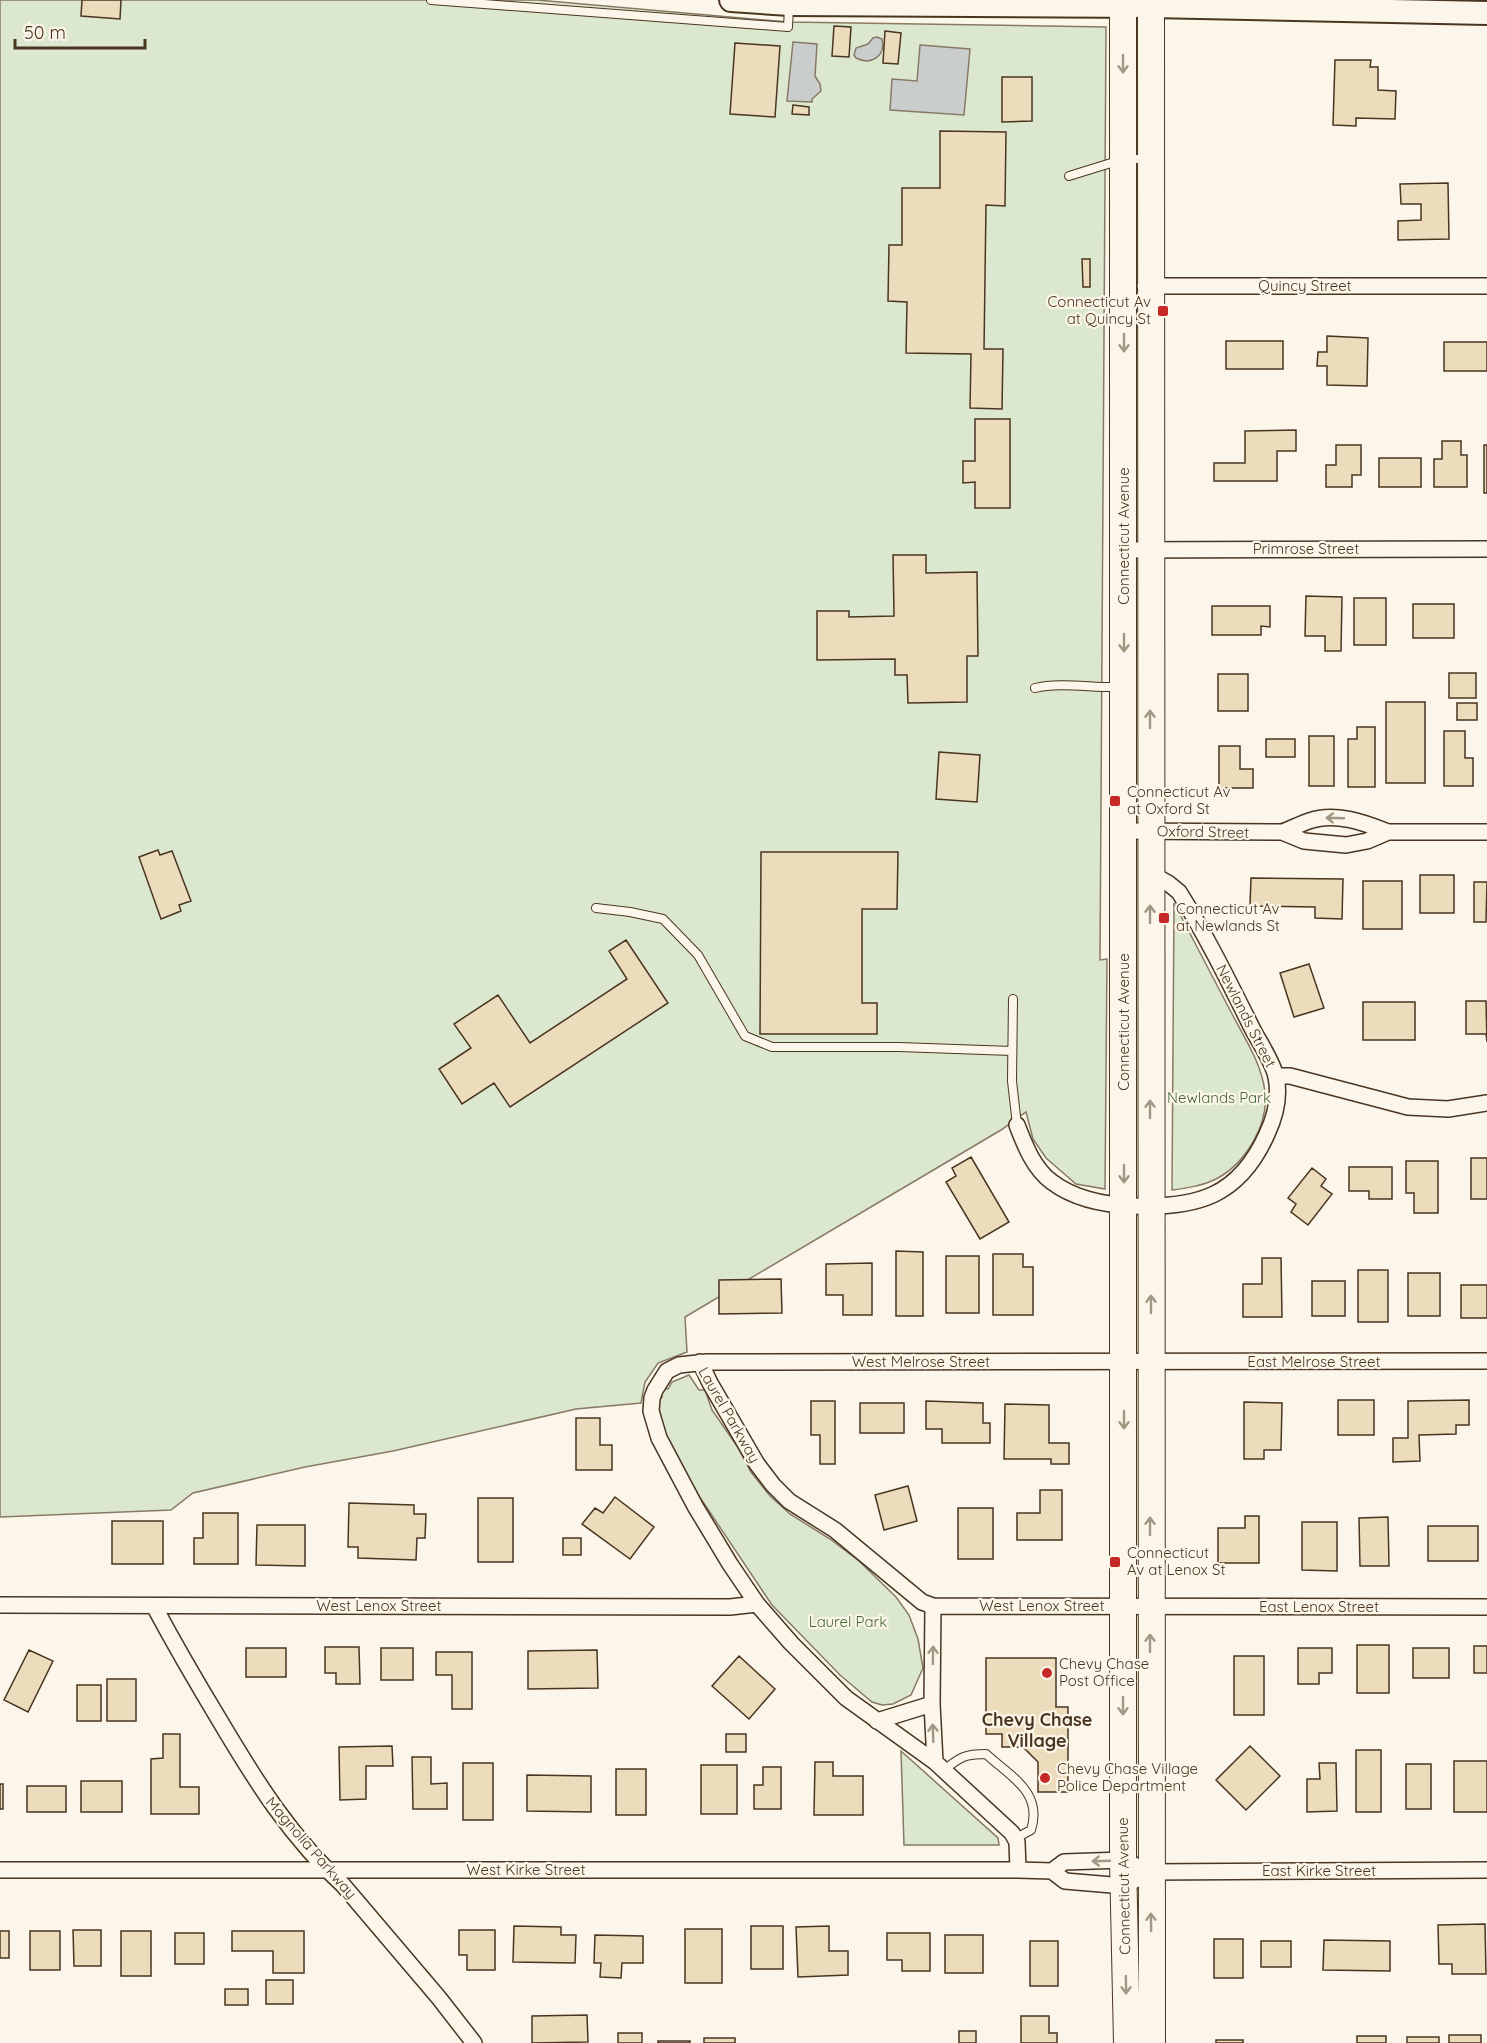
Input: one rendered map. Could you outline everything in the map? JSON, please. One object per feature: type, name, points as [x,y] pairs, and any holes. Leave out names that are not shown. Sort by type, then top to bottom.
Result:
[{"type":"main road","points":[[731,0],[789,4],[1150,3],[1487,13]]},
{"type":"main road","name":"Connecticut Avenue","points":[[1123,3],[1124,831],[1138,1206]]},
{"type":"main road","name":"Connecticut Avenue","points":[[1150,3],[1150,873],[1138,1206],[1138,1362],[1150,1606],[1152,2043]]},
{"type":"main road","name":"Connecticut Avenue","points":[[1127,2043],[1123,1860],[1123,1606],[1138,1362]]},
{"type":"street","name":"Quincy Street","points":[[1124,286],[1487,286]]},
{"type":"street","name":"Primrose Street","points":[[1124,550],[1487,549]]},
{"type":"street","name":"Oxford Street","points":[[1282,832],[1309,820],[1325,818],[1357,821],[1388,832],[1487,832]]},
{"type":"street","name":"Oxford Street","points":[[1124,831],[1282,832],[1304,841],[1346,845],[1367,841],[1388,832]]},
{"type":"street","name":"Newlands Street","points":[[1150,873],[1179,892],[1225,974],[1276,1076],[1290,1076],[1408,1107],[1448,1109],[1487,1103]]},
{"type":"street","points":[[1017,1125],[1031,1157],[1051,1182],[1083,1198],[1106,1204],[1138,1206],[1177,1206],[1195,1203],[1212,1196],[1239,1176],[1263,1142],[1272,1123],[1277,1093],[1276,1076]]},
{"type":"street","name":"East Melrose Street","points":[[1138,1362],[1487,1361]]},
{"type":"street","name":"West Melrose Street","points":[[700,1362],[1138,1362]]},
{"type":"street","name":"Laurel Parkway","points":[[933,1606],[913,1597],[864,1553],[835,1530],[789,1501],[773,1485],[757,1464],[700,1362],[679,1365],[667,1371],[652,1398],[651,1411],[659,1438],[695,1506],[757,1604],[791,1643],[846,1698],[939,1766],[1016,1838]]},
{"type":"street","name":"West Lenox Street","points":[[0,1605],[730,1607],[757,1604]]},
{"type":"street","name":"Magnolia Parkway","points":[[154,1606],[257,1783],[279,1815],[326,1870],[343,1885],[474,2043]]},
{"type":"street","points":[[933,1606],[932,1704],[939,1766]]},
{"type":"street","name":"West Lenox Street","points":[[933,1606],[1150,1606]]},
{"type":"street","name":"East Lenox Street","points":[[1150,1606],[1487,1607]]},
{"type":"street","points":[[877,1721],[932,1704]]},
{"type":"street","points":[[1016,1838],[1018,1870]]},
{"type":"street","name":"West Kirke Street","points":[[1052,1871],[1064,1862],[1123,1860],[1150,1872]]},
{"type":"street","name":"West Kirke Street","points":[[0,1870],[1018,1870],[1052,1871],[1065,1881],[1124,1886]]},
{"type":"street","name":"East Kirke Street","points":[[1150,1872],[1487,1870]]},
{"type":"street","points":[[1124,1886],[1150,1872]]},
{"type":"lane","points":[[431,0],[788,27],[789,4]]},
{"type":"lane","points":[[1070,176],[1124,159],[1150,159]]},
{"type":"lane","points":[[1035,688],[1051,684],[1124,687]]},
{"type":"lane","points":[[596,908],[663,919],[698,955],[745,1036],[772,1047],[899,1047],[1012,1051]]},
{"type":"lane","points":[[1013,999],[1012,1081],[1017,1125]]},
{"type":"lane","points":[[939,1766],[970,1754],[986,1754],[1030,1794],[1034,1807],[1031,1830],[1016,1838]]},
{"type":"green space","points":[[0,0],[537,0],[788,22],[1106,27],[1100,960],[1107,959],[1105,1189],[1076,1184],[1046,1158],[1033,1139],[1026,1112],[1001,1130],[685,1317],[687,1352],[658,1363],[645,1382],[641,1403],[576,1409],[393,1451],[305,1467],[193,1493],[171,1510],[0,1517]]},
{"type":"green space","name":"Newlands Park","points":[[1174,903],[1247,1041],[1260,1071],[1265,1092],[1265,1105],[1259,1130],[1245,1154],[1236,1164],[1216,1179],[1172,1190]]},
{"type":"green space","name":"Laurel Park","points":[[689,1375],[699,1390],[705,1390],[712,1410],[737,1446],[751,1472],[770,1496],[790,1514],[830,1539],[859,1561],[896,1597],[909,1615],[918,1639],[923,1668],[911,1695],[893,1704],[882,1705],[872,1702],[840,1675],[772,1605],[699,1496],[663,1433],[658,1401],[662,1397],[659,1388],[668,1389],[672,1382]]},
{"type":"green space","points":[[901,1751],[998,1838],[999,1845],[904,1845]]},
{"type":"shaded area","points":[[877,37],[882,39],[883,45],[876,58],[867,61],[856,58],[854,55],[856,48],[868,44]]},
{"type":"shaded area","points":[[793,42],[817,44],[815,76],[821,91],[812,99],[812,102],[787,101]]},
{"type":"shaded area","points":[[920,45],[970,49],[964,115],[890,110],[892,79],[917,81]]},
{"type":"building","points":[[82,0],[121,0],[120,19],[81,16]]},
{"type":"building","points":[[834,26],[851,27],[849,57],[832,56]]},
{"type":"building","points":[[885,31],[901,33],[898,64],[883,63]]},
{"type":"building","points":[[735,43],[780,46],[775,117],[730,114]]},
{"type":"building","points":[[1335,60],[1371,60],[1370,67],[1378,67],[1378,90],[1396,91],[1395,119],[1356,118],[1356,126],[1333,125]]},
{"type":"building","points":[[1002,77],[1032,77],[1032,121],[1002,122]]},
{"type":"building","points":[[793,105],[809,107],[809,115],[792,114]]},
{"type":"building","points":[[940,131],[1006,132],[1005,206],[986,205],[984,349],[1003,349],[1002,409],[970,408],[971,354],[906,353],[907,302],[888,301],[889,245],[902,245],[902,188],[940,188]]},
{"type":"building","points":[[1448,183],[1449,239],[1398,240],[1398,221],[1421,220],[1421,204],[1401,204],[1400,184]]},
{"type":"building","points":[[1082,259],[1090,259],[1090,287],[1083,287]]},
{"type":"building","points":[[1327,336],[1368,338],[1367,386],[1327,385],[1327,366],[1317,366],[1318,352],[1327,352]]},
{"type":"building","points":[[1226,341],[1283,341],[1283,369],[1226,369]]},
{"type":"building","points":[[1444,342],[1487,342],[1487,371],[1444,371]]},
{"type":"building","points":[[975,419],[1010,419],[1010,508],[975,508],[975,482],[963,483],[963,461],[975,461]]},
{"type":"building","points":[[1296,430],[1296,451],[1277,451],[1277,481],[1214,481],[1214,463],[1245,463],[1245,431]]},
{"type":"building","points":[[1442,441],[1461,441],[1461,455],[1467,455],[1467,487],[1434,487],[1434,459],[1442,459]]},
{"type":"building","points":[[1336,445],[1361,445],[1361,475],[1352,475],[1352,487],[1326,487],[1326,465],[1336,465]]},
{"type":"building","points":[[1484,445],[1487,445],[1487,493],[1484,493]]},
{"type":"building","points":[[1379,458],[1421,458],[1421,487],[1379,487]]},
{"type":"building","points":[[893,555],[926,555],[926,573],[977,572],[978,656],[967,656],[967,702],[908,703],[907,675],[895,675],[895,659],[817,660],[817,611],[849,611],[849,617],[894,616]]},
{"type":"building","points":[[1306,596],[1342,597],[1341,651],[1325,651],[1325,636],[1305,636]]},
{"type":"building","points":[[1354,598],[1386,598],[1386,645],[1354,645]]},
{"type":"building","points":[[1413,604],[1454,604],[1454,638],[1413,638]]},
{"type":"building","points":[[1212,606],[1270,606],[1270,627],[1261,626],[1261,635],[1212,635]]},
{"type":"building","points":[[1449,673],[1476,673],[1476,698],[1449,698]]},
{"type":"building","points":[[1218,674],[1248,674],[1248,711],[1218,711]]},
{"type":"building","points":[[1386,702],[1425,702],[1425,783],[1386,783]]},
{"type":"building","points":[[1457,703],[1477,703],[1477,720],[1457,720]]},
{"type":"building","points":[[1357,727],[1375,727],[1375,787],[1348,787],[1348,739],[1357,739]]},
{"type":"building","points":[[1444,731],[1465,731],[1465,758],[1473,758],[1473,786],[1444,786]]},
{"type":"building","points":[[1309,736],[1334,736],[1334,786],[1309,786]]},
{"type":"building","points":[[1266,739],[1295,739],[1295,757],[1266,757]]},
{"type":"building","points":[[1219,746],[1240,746],[1240,769],[1253,769],[1253,788],[1219,788]]},
{"type":"building","points":[[939,752],[980,755],[977,802],[936,799]]},
{"type":"building","points":[[158,850],[160,855],[172,851],[191,901],[179,905],[181,911],[161,919],[139,857]]},
{"type":"building","points":[[761,852],[898,852],[897,909],[862,909],[862,1003],[877,1003],[877,1034],[760,1034]]},
{"type":"building","points":[[1420,875],[1454,875],[1454,913],[1420,913]]},
{"type":"building","points":[[1251,878],[1343,879],[1342,919],[1315,918],[1315,907],[1250,906]]},
{"type":"building","points":[[1363,881],[1402,881],[1402,929],[1363,929]]},
{"type":"building","points":[[1474,882],[1487,882],[1486,922],[1474,922]]},
{"type":"building","points":[[626,940],[668,1003],[510,1107],[494,1083],[462,1104],[439,1069],[471,1048],[454,1024],[498,995],[530,1043],[627,979],[609,951]]},
{"type":"building","points":[[1309,964],[1324,1008],[1294,1017],[1280,973]]},
{"type":"building","points":[[1466,1001],[1486,1001],[1487,1042],[1486,1034],[1466,1034]]},
{"type":"building","points":[[1363,1002],[1415,1002],[1415,1040],[1363,1040]]},
{"type":"building","points":[[971,1157],[1009,1222],[980,1239],[946,1182],[956,1176],[952,1168]]},
{"type":"building","points":[[1471,1158],[1487,1158],[1487,1199],[1471,1199]]},
{"type":"building","points":[[1406,1161],[1438,1161],[1438,1213],[1414,1213],[1414,1193],[1406,1193]]},
{"type":"building","points":[[1349,1167],[1392,1167],[1392,1199],[1369,1199],[1369,1191],[1349,1191]]},
{"type":"building","points":[[1312,1168],[1326,1179],[1321,1186],[1332,1194],[1308,1225],[1291,1212],[1296,1204],[1288,1198]]},
{"type":"building","points":[[896,1251],[923,1252],[923,1316],[896,1316]]},
{"type":"building","points":[[993,1254],[1023,1254],[1023,1267],[1033,1267],[1033,1315],[993,1315]]},
{"type":"building","points":[[946,1256],[979,1256],[979,1313],[946,1313]]},
{"type":"building","points":[[1262,1258],[1281,1258],[1282,1317],[1243,1317],[1243,1284],[1262,1284]]},
{"type":"building","points":[[872,1263],[872,1315],[843,1315],[843,1295],[826,1295],[826,1264]]},
{"type":"building","points":[[1358,1270],[1388,1270],[1388,1322],[1358,1322]]},
{"type":"building","points":[[1408,1273],[1440,1273],[1440,1316],[1408,1316]]},
{"type":"building","points":[[781,1279],[782,1313],[719,1314],[719,1280]]},
{"type":"building","points":[[1312,1281],[1345,1281],[1345,1316],[1312,1316]]},
{"type":"building","points":[[1461,1285],[1487,1285],[1487,1318],[1461,1318]]},
{"type":"building","points":[[1338,1400],[1374,1400],[1374,1435],[1338,1435]]},
{"type":"building","points":[[1469,1400],[1469,1425],[1456,1425],[1456,1434],[1419,1435],[1420,1461],[1393,1462],[1393,1438],[1408,1438],[1408,1401]]},
{"type":"building","points":[[811,1401],[835,1401],[835,1464],[820,1464],[820,1435],[811,1435]]},
{"type":"building","points":[[926,1401],[983,1403],[983,1423],[990,1423],[990,1443],[942,1443],[942,1429],[926,1429]]},
{"type":"building","points":[[1244,1402],[1282,1403],[1281,1450],[1264,1450],[1264,1459],[1244,1459]]},
{"type":"building","points":[[860,1403],[904,1403],[904,1433],[860,1433]]},
{"type":"building","points":[[1005,1404],[1049,1405],[1049,1443],[1069,1443],[1069,1464],[1051,1464],[1051,1459],[1004,1459]]},
{"type":"building","points":[[576,1418],[600,1418],[600,1445],[612,1445],[612,1470],[576,1470]]},
{"type":"building","points":[[908,1486],[917,1521],[884,1530],[875,1495]]},
{"type":"building","points":[[1040,1490],[1062,1490],[1062,1540],[1017,1540],[1017,1513],[1040,1513]]},
{"type":"building","points":[[615,1497],[654,1527],[630,1559],[582,1524],[595,1508],[603,1513]]},
{"type":"building","points":[[478,1498],[513,1498],[513,1562],[478,1562]]},
{"type":"building","points":[[349,1503],[414,1505],[414,1514],[426,1514],[425,1538],[417,1538],[416,1560],[358,1558],[358,1547],[348,1547]]},
{"type":"building","points":[[958,1508],[993,1508],[993,1559],[958,1559]]},
{"type":"building","points":[[203,1513],[238,1513],[238,1564],[194,1564],[194,1538],[203,1538]]},
{"type":"building","points":[[1245,1516],[1259,1516],[1259,1563],[1218,1563],[1218,1528],[1245,1528]]},
{"type":"building","points":[[1388,1517],[1389,1566],[1360,1566],[1359,1518]]},
{"type":"building","points":[[112,1521],[163,1521],[163,1564],[112,1564]]},
{"type":"building","points":[[1302,1522],[1337,1522],[1337,1571],[1302,1570]]},
{"type":"building","points":[[257,1525],[305,1525],[305,1566],[256,1565]]},
{"type":"building","points":[[1428,1526],[1478,1526],[1478,1561],[1428,1561]]},
{"type":"building","points":[[563,1538],[581,1538],[581,1555],[563,1555]]},
{"type":"building","points":[[1357,1645],[1389,1645],[1389,1693],[1357,1693]]},
{"type":"building","points":[[1474,1646],[1487,1646],[1487,1673],[1474,1673]]},
{"type":"building","points":[[325,1647],[359,1647],[360,1684],[336,1684],[336,1673],[325,1673]]},
{"type":"building","points":[[246,1648],[286,1648],[286,1677],[246,1677]]},
{"type":"building","points":[[381,1648],[413,1648],[413,1680],[381,1680]]},
{"type":"building","points":[[1298,1648],[1332,1648],[1332,1673],[1319,1673],[1319,1684],[1298,1684]]},
{"type":"building","points":[[1413,1648],[1449,1648],[1449,1678],[1413,1678]]},
{"type":"building","points":[[29,1650],[53,1661],[28,1712],[4,1700]]},
{"type":"building","points":[[597,1650],[598,1688],[528,1689],[528,1651]]},
{"type":"building","points":[[436,1652],[472,1652],[472,1709],[452,1709],[452,1675],[436,1675]]},
{"type":"building","points":[[739,1656],[775,1689],[749,1719],[712,1686]]},
{"type":"building","points":[[1234,1656],[1264,1656],[1264,1715],[1234,1715]]},
{"type":"building","points":[[986,1658],[1056,1658],[1056,1707],[1068,1707],[1068,1792],[1038,1792],[1038,1762],[1023,1747],[1002,1747],[1002,1734],[986,1734]]},
{"type":"building","points":[[107,1679],[136,1679],[136,1721],[107,1721]]},
{"type":"building","points":[[77,1685],[101,1685],[101,1721],[77,1721]]},
{"type":"building","points":[[163,1734],[180,1734],[180,1787],[199,1787],[199,1814],[151,1814],[151,1759],[163,1758]]},
{"type":"building","points":[[726,1734],[746,1734],[746,1752],[726,1752]]},
{"type":"building","points":[[392,1746],[393,1766],[366,1766],[366,1799],[340,1800],[339,1747]]},
{"type":"building","points":[[1250,1746],[1280,1776],[1246,1810],[1216,1780]]},
{"type":"building","points":[[1356,1750],[1381,1750],[1381,1812],[1356,1812]]},
{"type":"building","points":[[412,1757],[431,1757],[431,1784],[447,1783],[447,1809],[413,1809]]},
{"type":"building","points":[[1454,1761],[1487,1761],[1487,1812],[1454,1812]]},
{"type":"building","points":[[815,1762],[833,1762],[833,1776],[863,1776],[863,1815],[814,1815]]},
{"type":"building","points":[[463,1763],[493,1763],[493,1820],[463,1820]]},
{"type":"building","points":[[1319,1763],[1336,1763],[1337,1811],[1307,1812],[1307,1779],[1320,1779]]},
{"type":"building","points":[[1406,1764],[1431,1764],[1431,1809],[1406,1809]]},
{"type":"building","points":[[701,1765],[737,1765],[737,1814],[701,1814]]},
{"type":"building","points":[[763,1767],[781,1767],[781,1809],[754,1809],[754,1785],[763,1785]]},
{"type":"building","points":[[616,1769],[646,1769],[646,1815],[616,1815]]},
{"type":"building","points":[[527,1775],[591,1776],[591,1812],[527,1811]]},
{"type":"building","points":[[81,1781],[122,1781],[122,1812],[81,1812]]},
{"type":"building","points":[[0,1784],[3,1784],[3,1809],[0,1809]]},
{"type":"building","points":[[27,1786],[66,1786],[66,1812],[27,1812]]},
{"type":"building","points":[[1485,1924],[1486,1974],[1452,1974],[1452,1964],[1439,1964],[1438,1925]]},
{"type":"building","points":[[514,1926],[561,1927],[561,1935],[576,1935],[575,1963],[513,1962]]},
{"type":"building","points":[[751,1926],[783,1926],[783,1969],[751,1969]]},
{"type":"building","points":[[829,1926],[829,1951],[848,1951],[848,1975],[798,1977],[796,1927]]},
{"type":"building","points":[[685,1929],[722,1929],[722,1983],[685,1983]]},
{"type":"building","points":[[73,1930],[101,1930],[101,1966],[74,1966]]},
{"type":"building","points":[[459,1930],[495,1930],[495,1970],[467,1970],[467,1955],[459,1955]]},
{"type":"building","points":[[0,1931],[9,1931],[9,1958],[0,1958]]},
{"type":"building","points":[[30,1931],[60,1931],[60,1970],[30,1970]]},
{"type":"building","points":[[121,1931],[151,1931],[151,1976],[121,1976]]},
{"type":"building","points":[[232,1931],[304,1931],[304,1973],[273,1973],[273,1951],[232,1951]]},
{"type":"building","points":[[175,1933],[204,1933],[204,1964],[175,1964]]},
{"type":"building","points":[[887,1933],[930,1933],[930,1971],[902,1971],[902,1960],[887,1960]]},
{"type":"building","points":[[595,1935],[643,1936],[643,1963],[622,1963],[621,1978],[600,1977],[601,1963],[594,1963]]},
{"type":"building","points":[[945,1935],[983,1935],[983,1973],[945,1973]]},
{"type":"building","points":[[1214,1939],[1243,1939],[1243,1978],[1214,1978]]},
{"type":"building","points":[[1324,1940],[1390,1941],[1390,1971],[1323,1970]]},
{"type":"building","points":[[1030,1941],[1058,1941],[1058,1986],[1030,1986]]},
{"type":"building","points":[[1261,1941],[1291,1941],[1291,1967],[1261,1967]]},
{"type":"building","points":[[266,1980],[293,1980],[293,2004],[266,2004]]},
{"type":"building","points":[[225,1989],[248,1989],[248,2005],[225,2005]]},
{"type":"building","points":[[587,2015],[588,2042],[532,2043],[532,2016]]},
{"type":"building","points":[[1021,2016],[1049,2016],[1049,2033],[1057,2033],[1057,2043],[1021,2043]]},
{"type":"building","points":[[959,2031],[976,2031],[976,2043],[959,2043]]},
{"type":"building","points":[[618,2033],[642,2033],[642,2043],[618,2043]]},
{"type":"building","points":[[1449,2035],[1481,2035],[1481,2043],[1449,2043]]},
{"type":"building","points":[[1357,2036],[1386,2036],[1386,2043],[1357,2043]]},
{"type":"building","points":[[1407,2037],[1439,2037],[1439,2043],[1407,2043]]},
{"type":"building","points":[[704,2038],[735,2038],[735,2043],[704,2043]]},
{"type":"building","points":[[1216,2040],[1243,2040],[1243,2043],[1216,2043]]},
{"type":"building","points":[[658,2041],[690,2041],[690,2043],[658,2043]]},
{"type":"place","name":"Connecticut Av at Quincy St","points":[[1163,311]]},
{"type":"place","name":"Connecticut Av at Oxford St","points":[[1115,801]]},
{"type":"place","name":"Connecticut Av at Newlands St","points":[[1164,918]]},
{"type":"place","name":"Connecticut Av at Lenox St","points":[[1115,1562]]},
{"type":"place","name":"Chevy Chase Post Office","points":[[1047,1673]]},
{"type":"place","name":"Chevy Chase Village Police Department","points":[[1045,1778]]},
{"type":"district","name":"Chevy Chase Village","points":[[1037,1730]]}]
